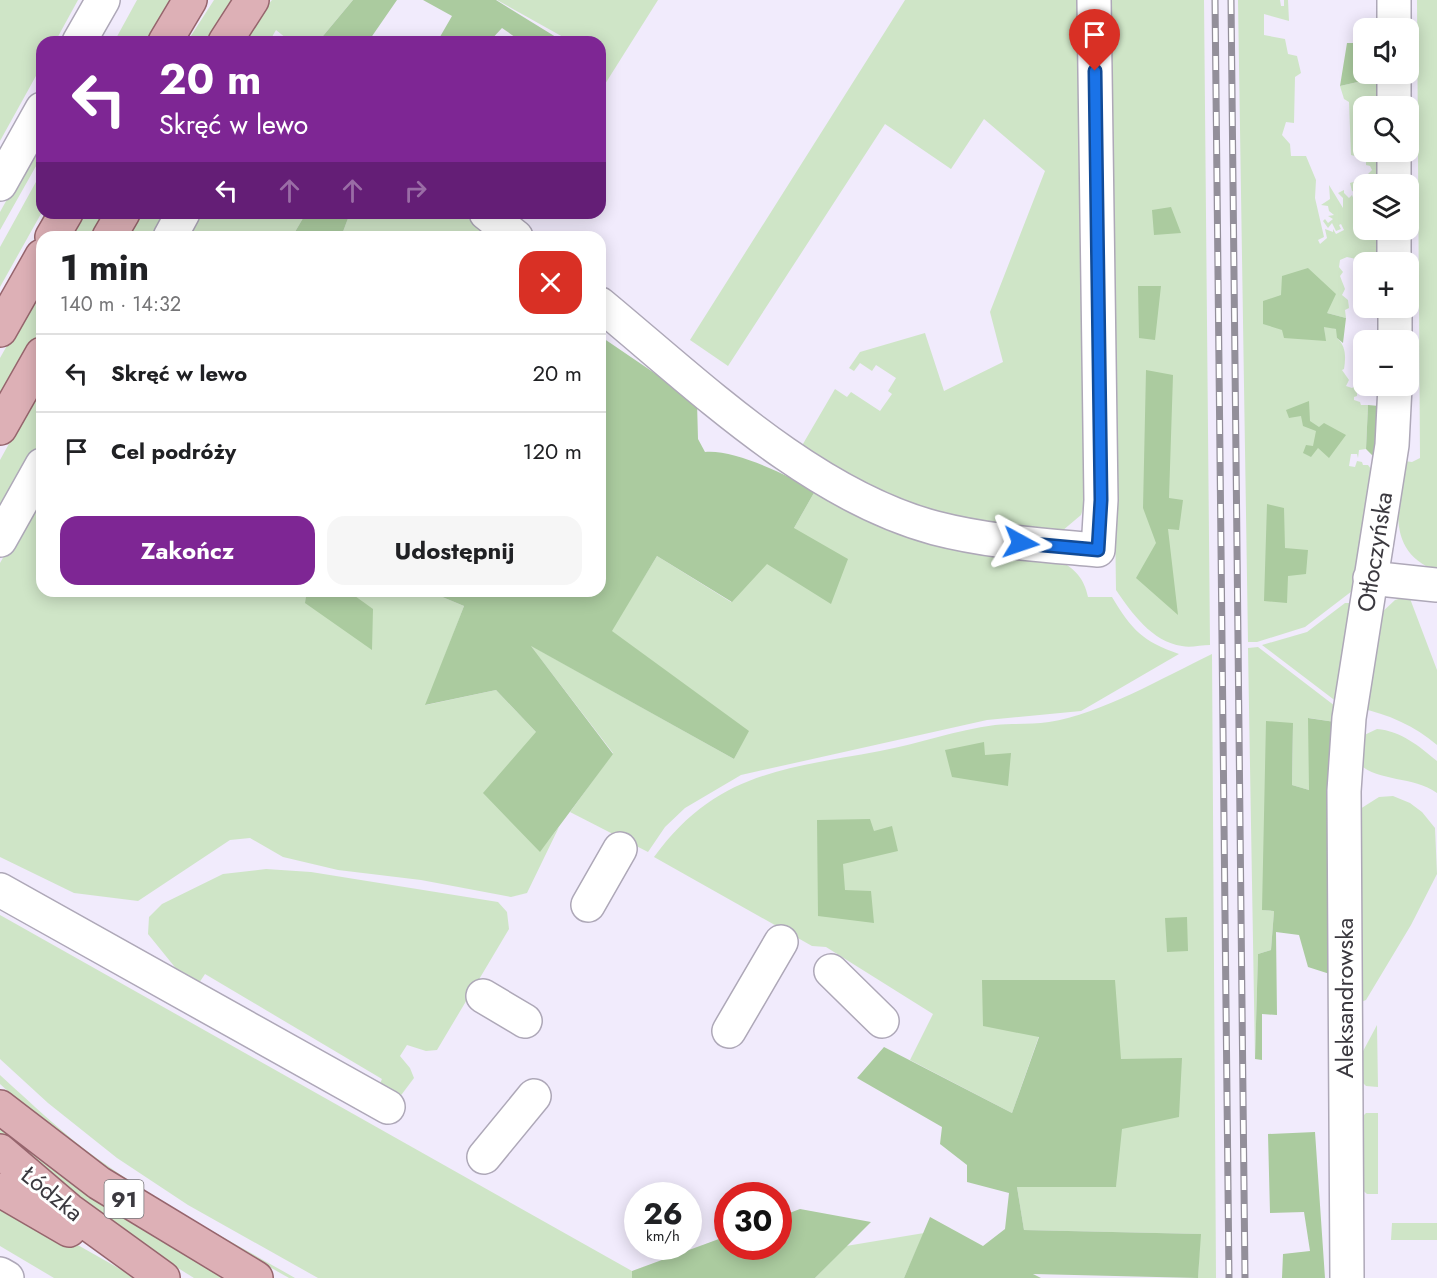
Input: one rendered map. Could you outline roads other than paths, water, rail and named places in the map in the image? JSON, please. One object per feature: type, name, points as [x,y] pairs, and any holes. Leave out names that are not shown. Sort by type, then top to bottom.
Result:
[{"type":"main road","points":[[169,36],[190,0]]},
{"type":"main road","points":[[229,36],[252,0]]},
{"type":"main road","points":[[0,330],[36,267]]},
{"type":"main road","points":[[0,428],[36,365]]},
{"type":"main road","name":"Łódzka","points":[[0,1107],[99,1182],[256,1278]]},
{"type":"main road","name":"Łódzka","points":[[0,1151],[69,1210],[163,1278]]},
{"type":"main road","points":[[0,1190],[158,1278]]},
{"type":"street","points":[[82,36],[103,0]]},
{"type":"street","points":[[606,309],[760,435],[807,468],[857,497],[905,518],[944,530],[1002,542],[1098,550],[1101,500],[1094,0]]},
{"type":"street","points":[[1394,0],[1394,18]]},
{"type":"street","points":[[0,184],[36,120]]},
{"type":"street","points":[[494,219],[508,231]]},
{"type":"street","name":"Otłoczyńska","points":[[1349,718],[1392,445],[1394,396]]},
{"type":"street","points":[[0,540],[36,476]]},
{"type":"street","points":[[1370,578],[1437,585]]},
{"type":"street","name":"Aleksandrowska","points":[[1347,1278],[1344,791],[1349,718]]},
{"type":"street","points":[[588,905],[621,849]]},
{"type":"street","points":[[0,890],[388,1107]]},
{"type":"street","points":[[729,1031],[781,942]]},
{"type":"street","points":[[831,971],[882,1021]]},
{"type":"street","points":[[483,996],[525,1021]]},
{"type":"street","points":[[484,1157],[534,1096]]},
{"type":"street","points":[[0,1274],[7,1278]]},
{"type":"railway","points":[[1215,0],[1229,1278]]},
{"type":"railway","points":[[1231,0],[1245,1278]]}]
